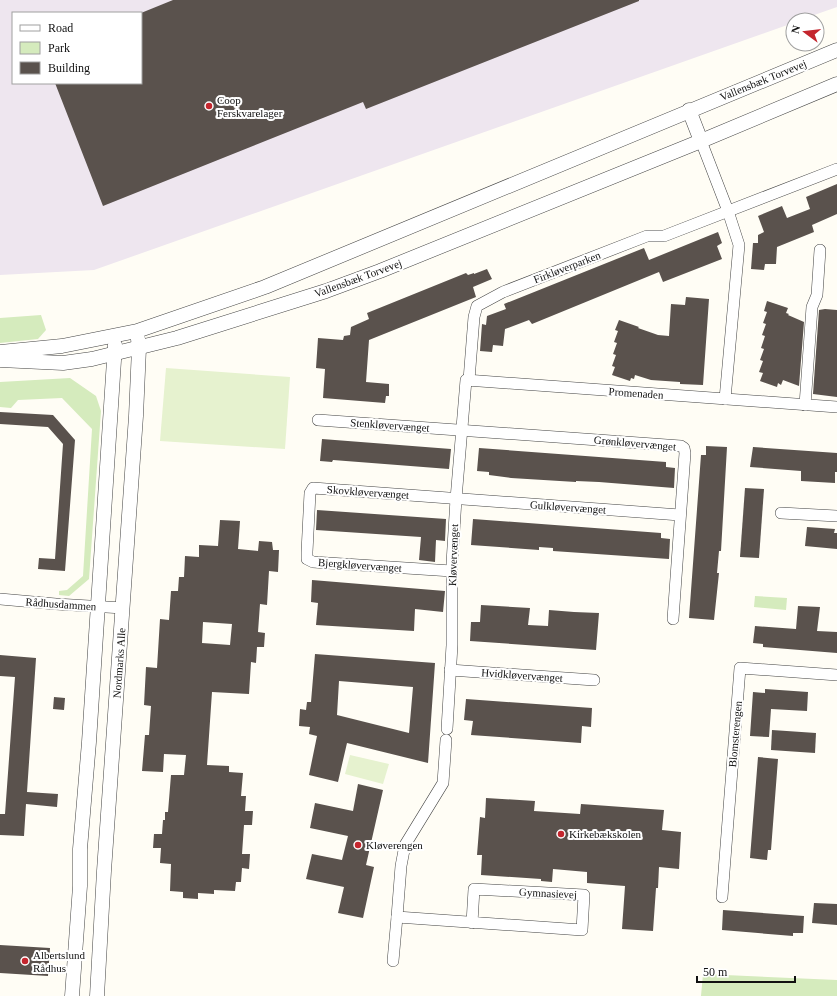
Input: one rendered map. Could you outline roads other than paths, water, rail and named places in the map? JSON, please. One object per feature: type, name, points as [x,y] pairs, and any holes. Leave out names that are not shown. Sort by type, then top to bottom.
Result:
[{"type":"street","name":"Vallensbæk Torvevej","points":[[0,352],[62,346],[138,330],[272,284],[837,50]]},
{"type":"street","name":"Vallensbæk Torvevej","points":[[0,360],[63,363],[92,359],[178,338],[332,288],[388,268],[837,84]]},
{"type":"street","points":[[689,110],[728,211],[739,245],[725,399]]},
{"type":"street","name":"Firkløverparken","points":[[468,380],[474,317],[477,306],[503,292],[647,236],[664,236],[837,169]]},
{"type":"street","points":[[805,405],[812,307],[817,295],[820,250]]},
{"type":"street","name":"Nordmarks Alle","points":[[97,996],[136,416],[139,348],[138,330]]},
{"type":"street","points":[[72,996],[80,886],[80,849],[89,742],[116,335]]},
{"type":"street","name":"Promenaden","points":[[468,380],[837,407]]},
{"type":"street","name":"Kløvervænget","points":[[398,917],[401,866],[405,845],[443,783],[452,645],[452,571],[456,499],[468,380]]},
{"type":"street","name":"Stenkløvervænget","points":[[318,420],[462,430]]},
{"type":"street","name":"Grønkløvervænget","points":[[462,430],[681,446],[684,448],[685,453],[672,619]]},
{"type":"street","name":"Skovkløvervænget","points":[[308,521],[310,493],[313,488],[456,499]]},
{"type":"street","name":"Gulkløvervænget","points":[[456,499],[680,515]]},
{"type":"street","points":[[781,513],[837,516]]},
{"type":"street","name":"Bjergkløvervænget","points":[[308,521],[307,559],[313,562],[452,571]]},
{"type":"street","name":"Rådhusdammen","points":[[0,599],[123,608]]},
{"type":"street","name":"Blomsterengen","points":[[722,897],[740,668],[837,675]]},
{"type":"street","name":"Hvidkløvervænget","points":[[450,670],[594,680]]},
{"type":"street","name":"Gymnasievej","points":[[398,917],[472,923],[582,930],[584,895],[474,889],[472,923]]},
{"type":"street","points":[[394,961],[398,917]]},
{"type":"street","points":[[76,949],[100,939]]},
{"type":"street","points":[[76,949],[99,960]]},
{"type":"place","name":"Coop Ferskvarelager","points":[[209,106]]},
{"type":"place","name":"Kirkebækskolen","points":[[561,834]]},
{"type":"place","name":"Kløverengen","points":[[358,845]]},
{"type":"place","name":"Albertslund Rådhus","points":[[25,961]]}]
